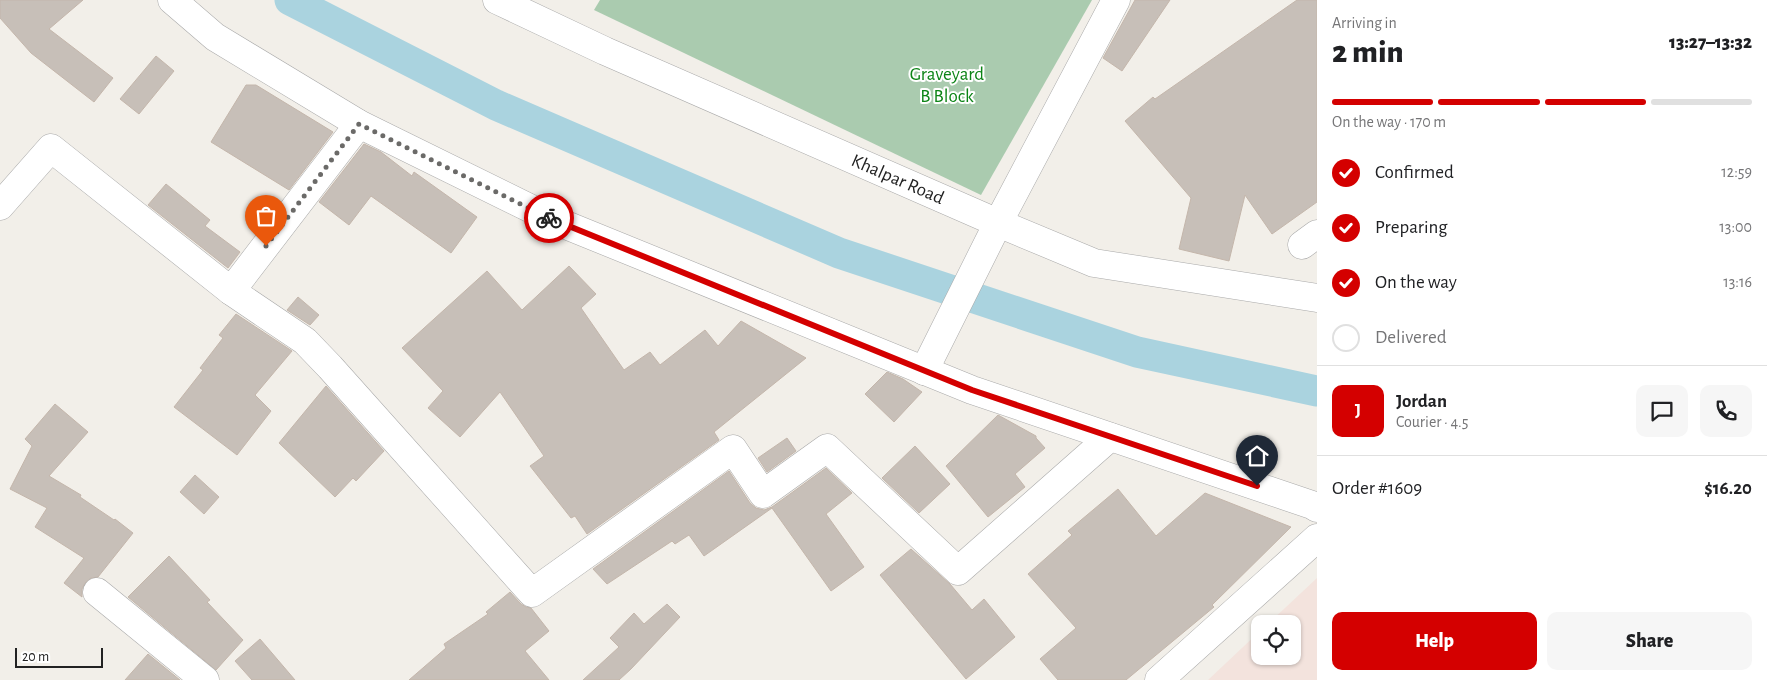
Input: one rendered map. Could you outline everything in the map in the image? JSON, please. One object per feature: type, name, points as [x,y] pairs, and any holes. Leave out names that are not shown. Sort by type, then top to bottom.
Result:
[{"type":"street","points":[[172,0],[215,37],[359,124],[556,221],[972,390],[1317,508]]},
{"type":"street","name":"Khalpar Road","points":[[497,0],[604,51],[998,223],[1094,262],[1317,298]]},
{"type":"street","points":[[924,371],[998,223],[1116,0]]},
{"type":"street","points":[[231,291],[359,124]]},
{"type":"street","points":[[0,206],[51,148],[231,291],[305,341],[344,382],[532,593],[733,449],[763,494],[827,448],[958,571],[1110,437]]},
{"type":"street","points":[[1159,680],[1317,538]]},
{"type":"street","points":[[97,592],[205,680]]},
{"type":"shaded area","points":[[1317,578],[1317,680],[1208,680],[1251,639],[1251,665],[1301,665],[1301,615],[1278,615]]},
{"type":"green space","name":"Graveyard B Block","points":[[600,0],[1092,0],[981,195],[594,10]]},
{"type":"building","points":[[0,0],[83,0],[49,29],[113,78],[94,102],[31,53],[0,18]]},
{"type":"building","points":[[1135,0],[1170,0],[1122,71],[1103,58]]},
{"type":"building","points":[[1297,0],[1317,0],[1317,202],[1272,234],[1245,195],[1229,261],[1179,249],[1191,198],[1125,121],[1153,97],[1155,99]]},
{"type":"building","points":[[156,56],[174,71],[139,114],[120,99]]},
{"type":"building","points":[[246,85],[256,85],[333,132],[289,190],[211,142]]},
{"type":"building","points":[[364,144],[381,152],[412,176],[414,172],[477,217],[451,253],[371,196],[349,225],[319,202]]},
{"type":"building","points":[[166,184],[210,220],[205,226],[240,252],[228,268],[148,205]]},
{"type":"building","points":[[569,266],[596,294],[581,308],[624,370],[650,352],[660,365],[705,330],[718,346],[741,321],[806,358],[714,432],[719,440],[587,534],[575,516],[571,518],[530,466],[544,456],[500,392],[460,437],[428,408],[443,391],[402,348],[487,271],[522,310]]},
{"type":"building","points":[[298,297],[319,315],[310,325],[287,310]]},
{"type":"building","points":[[236,314],[292,351],[255,395],[271,411],[237,455],[174,407],[203,370],[200,368],[223,338],[219,335]]},
{"type":"building","points":[[887,372],[903,379],[922,392],[894,422],[865,394]]},
{"type":"building","points":[[326,386],[384,451],[356,481],[353,478],[335,497],[279,443]]},
{"type":"building","points":[[55,404],[88,432],[49,476],[81,495],[80,497],[133,533],[98,577],[91,578],[85,583],[82,589],[82,597],[64,583],[84,558],[35,527],[47,508],[10,489],[32,446],[25,439]]},
{"type":"building","points":[[998,415],[1036,436],[1045,448],[1015,474],[1025,487],[988,517],[946,466]]},
{"type":"building","points":[[787,438],[796,451],[767,472],[758,458]]},
{"type":"building","points":[[915,446],[950,484],[919,513],[882,478]]},
{"type":"building","points":[[826,468],[852,493],[826,514],[864,567],[831,591],[772,508],[704,556],[689,535],[675,544],[672,541],[607,584],[593,569],[729,471],[750,503],[756,508],[764,510],[772,507]]},
{"type":"building","points":[[195,475],[219,497],[204,514],[180,492]]},
{"type":"building","points":[[1118,489],[1156,536],[1205,493],[1291,527],[1212,605],[1214,607],[1126,680],[1058,680],[1040,659],[1076,628],[1028,574],[1072,535],[1068,531]]},
{"type":"building","points":[[911,549],[950,584],[972,610],[984,599],[1015,637],[966,679],[880,575]]},
{"type":"building","points":[[169,556],[210,600],[207,602],[243,640],[216,670],[128,597]]},
{"type":"building","points":[[510,592],[521,604],[531,608],[549,631],[525,651],[549,680],[409,680],[446,648],[444,644],[488,614],[486,612]]},
{"type":"building","points":[[667,604],[680,617],[619,680],[583,680],[619,647],[610,638],[634,613],[644,624]]},
{"type":"building","points":[[260,639],[295,680],[252,680],[235,661]]},
{"type":"building","points":[[148,654],[180,680],[125,680]]},
{"type":"waterway","points":[[290,0],[496,105],[839,253],[1137,352],[1317,391]]},
{"type":"way so far","points":[[266,246],[359,124],[549,218]]},
{"type":"route","points":[[549,218],[972,390],[1257,486]]}]
